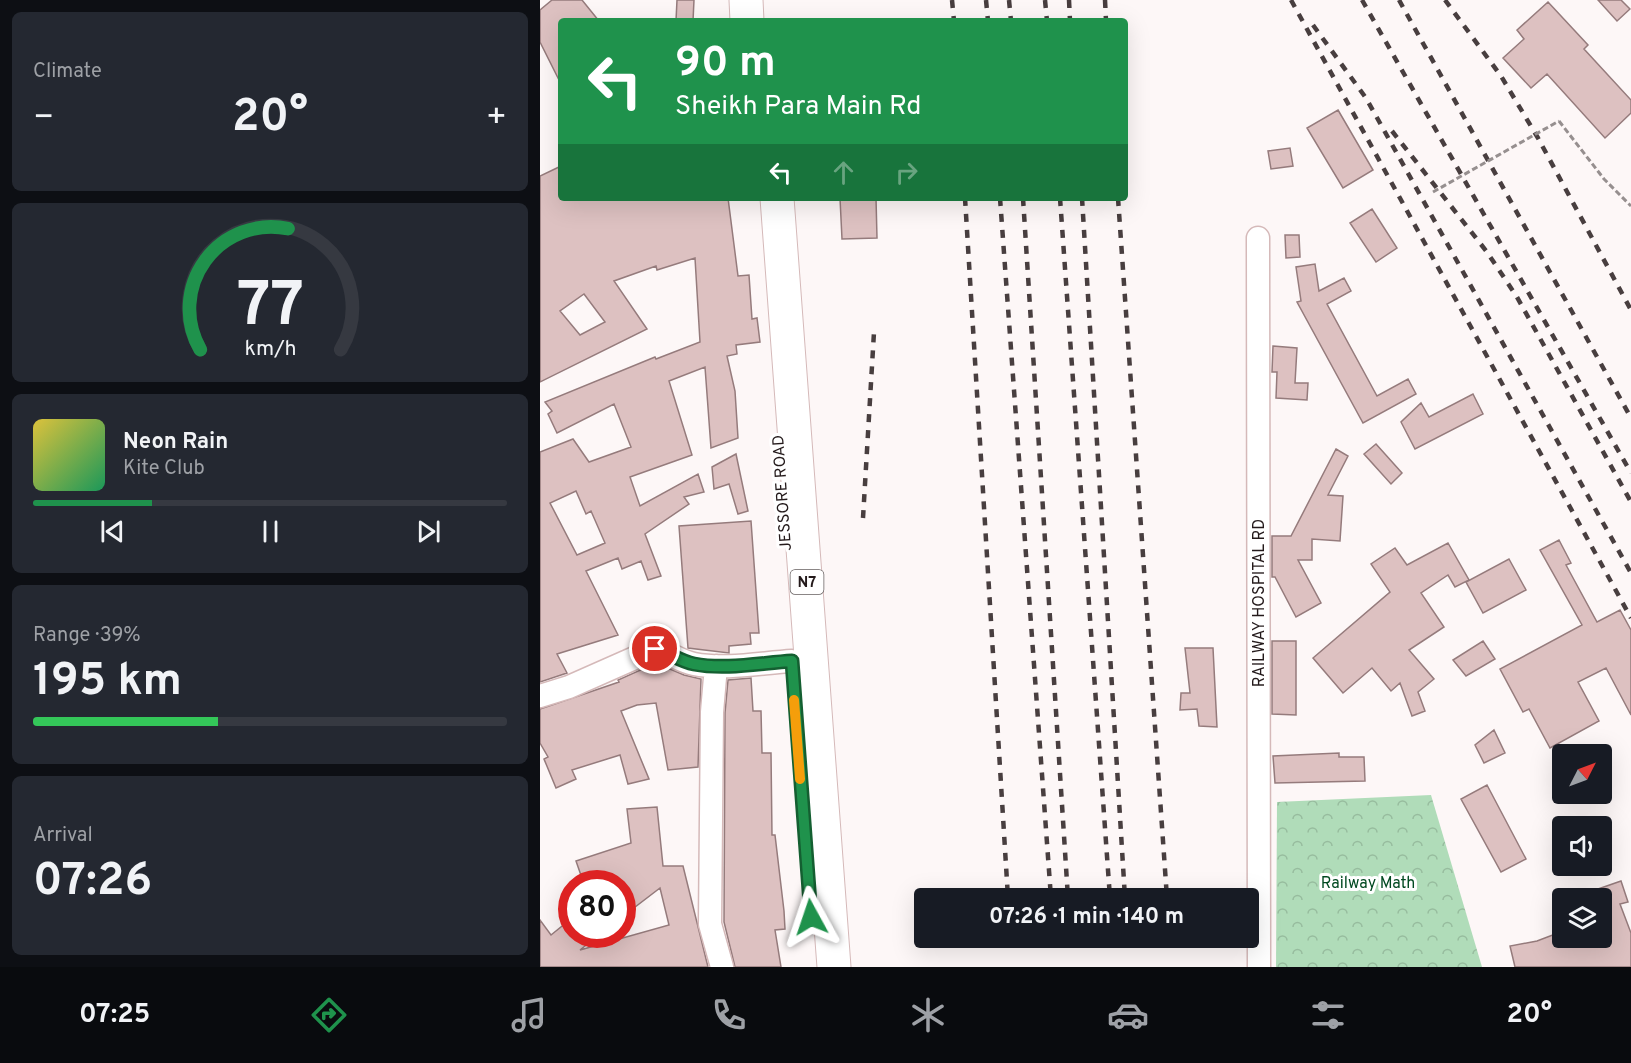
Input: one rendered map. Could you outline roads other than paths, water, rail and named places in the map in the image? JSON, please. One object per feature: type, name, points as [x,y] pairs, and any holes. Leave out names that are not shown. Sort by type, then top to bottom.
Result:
[{"type":"highway","points":[[746,0],[747,18]]},
{"type":"highway","points":[[767,0],[768,18]]},
{"type":"highway","name":"JESSORE ROAD","points":[[758,201],[781,479],[800,659],[813,967]]},
{"type":"highway","name":"N7","points":[[777,201],[800,659],[834,967]]},
{"type":"street","name":"RAILWAY HOSPITAL RD","points":[[1258,238],[1259,967]]},
{"type":"street","points":[[540,696],[569,687],[655,649],[666,651],[677,659],[690,663],[716,666],[800,659]]},
{"type":"street","points":[[716,666],[711,712],[710,924],[722,967]]},
{"type":"railway","points":[[952,0],[954,18]]},
{"type":"railway","points":[[986,0],[988,18]]},
{"type":"railway","points":[[1009,0],[1011,18]]},
{"type":"railway","points":[[1045,0],[1047,18]]},
{"type":"railway","points":[[1069,0],[1070,18]]},
{"type":"railway","points":[[1105,0],[1106,18]]},
{"type":"railway","points":[[1291,0],[1631,618]]},
{"type":"railway","points":[[1362,0],[1631,473]]},
{"type":"railway","points":[[1399,0],[1631,418]]},
{"type":"railway","points":[[1445,0],[1501,76],[1538,138],[1631,310]]},
{"type":"railway","points":[[1313,25],[1366,98],[1631,573]]},
{"type":"railway","points":[[1392,131],[1487,252],[1517,297],[1631,502]]},
{"type":"railway","points":[[965,201],[1007,888]]},
{"type":"railway","points":[[1000,201],[1050,888]]},
{"type":"railway","points":[[1023,201],[1067,888]]},
{"type":"railway","points":[[1060,201],[1109,888]]},
{"type":"railway","points":[[1082,201],[1124,888]]},
{"type":"railway","points":[[1118,201],[1166,888]]},
{"type":"railway","points":[[863,518],[874,332]]},
{"type":"railway","points":[[1011,948],[1011,953]]},
{"type":"park label","name":"Railway Math","points":[[1368,882]]}]
